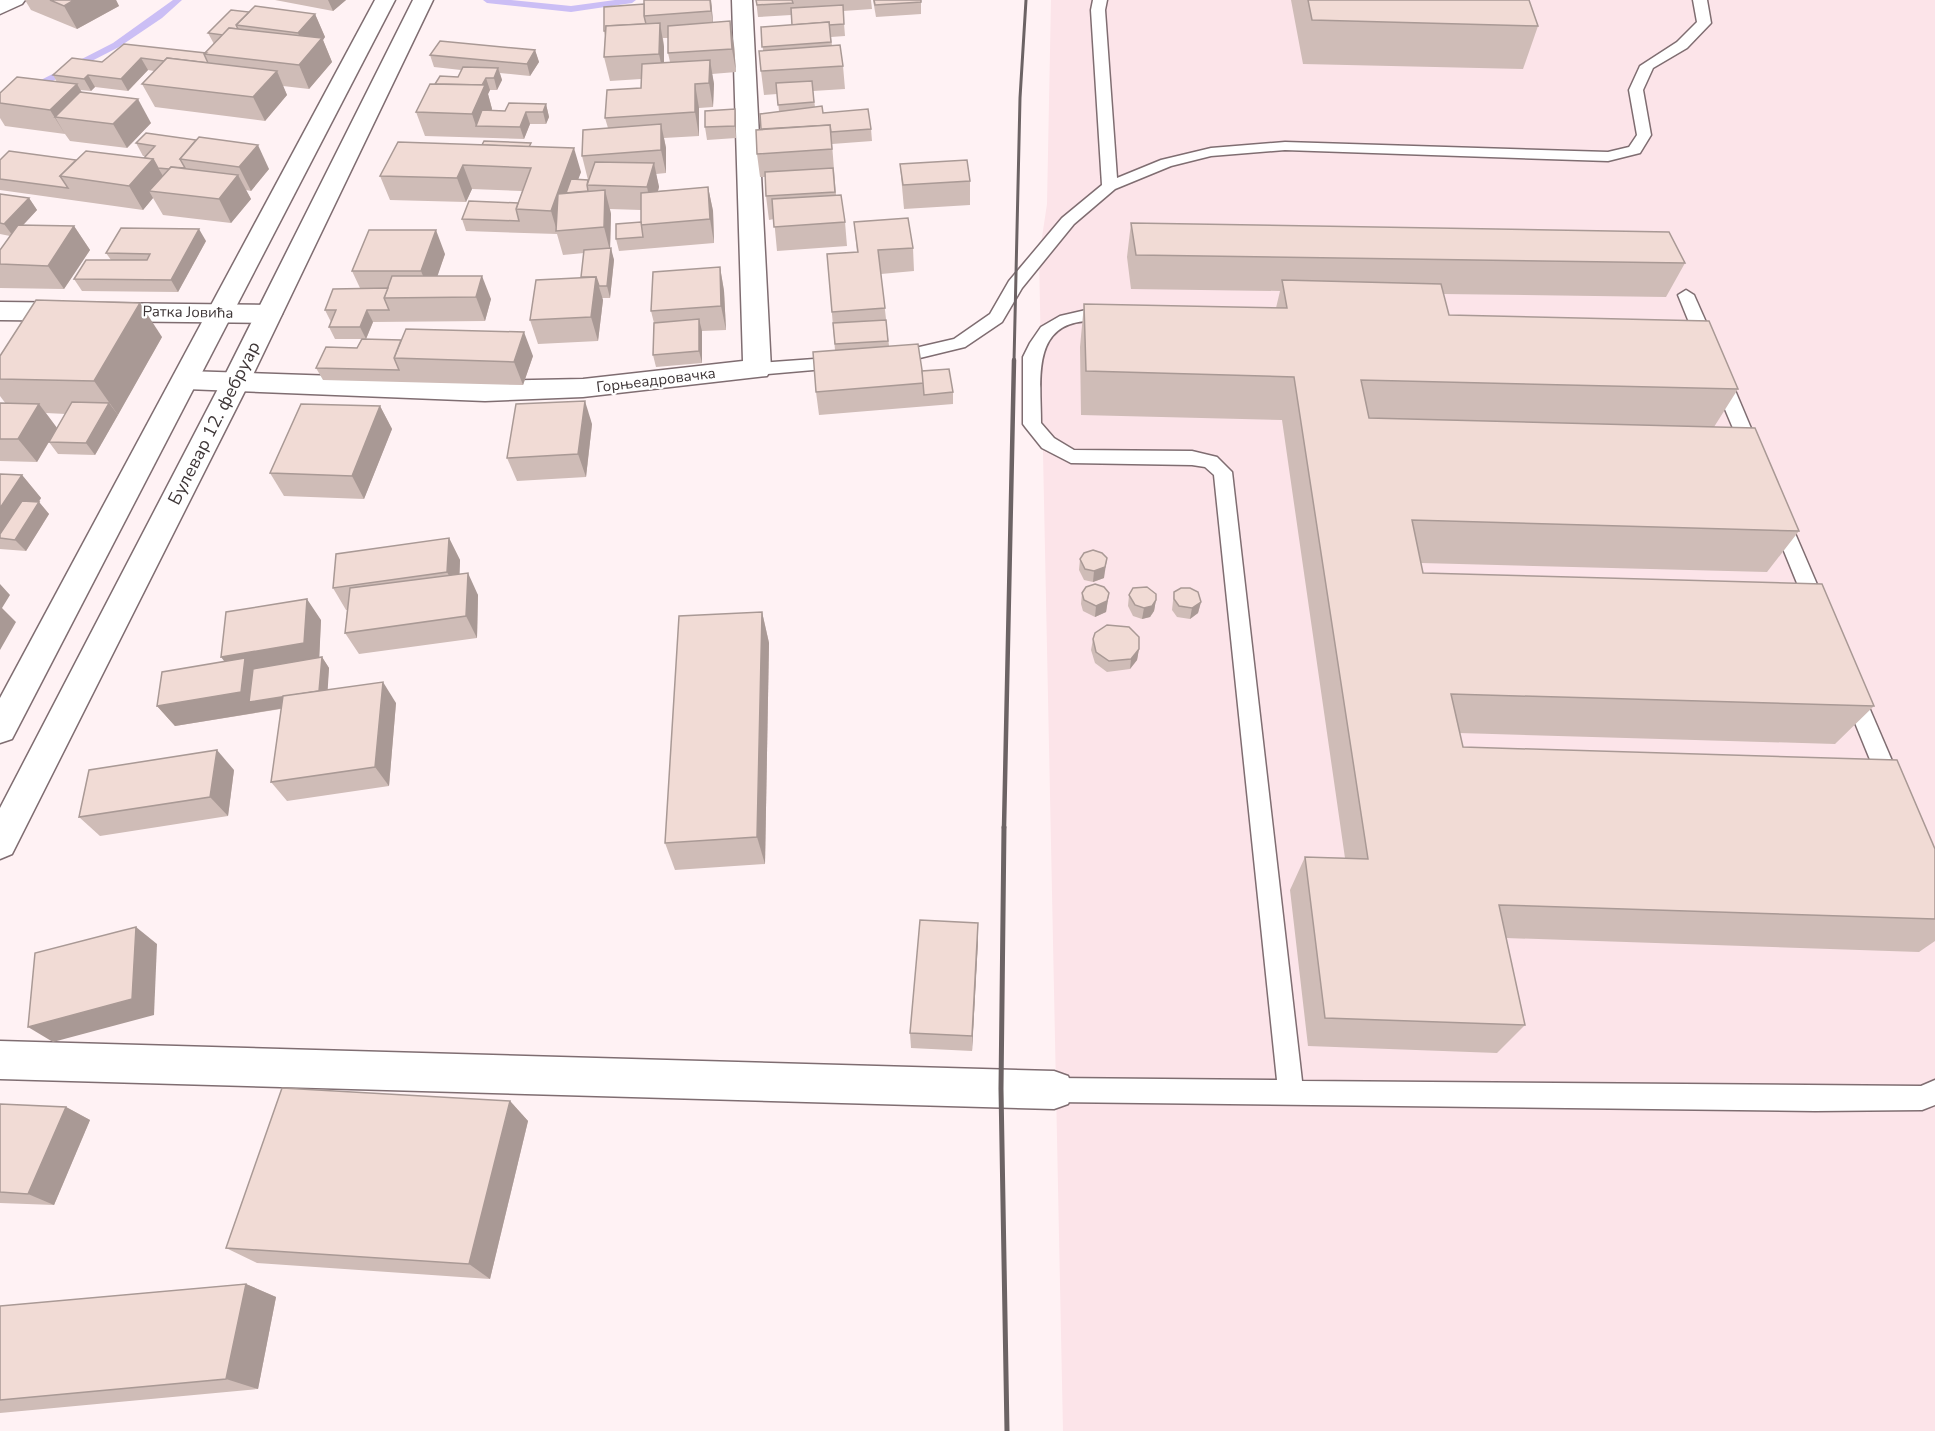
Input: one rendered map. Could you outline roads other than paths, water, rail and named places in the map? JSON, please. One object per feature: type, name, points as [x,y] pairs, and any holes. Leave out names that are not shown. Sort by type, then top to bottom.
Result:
[{"type":"main road","points":[[0,8],[15,0]]},
{"type":"main road","points":[[0,729],[385,0]]},
{"type":"main road","name":"Булевар 12. фебруар","points":[[0,843],[236,381],[423,0]]},
{"type":"main road","points":[[742,0],[757,369]]},
{"type":"main road","name":"Ратка Јовића","points":[[0,311],[269,314]]},
{"type":"main road","name":"Горњеадровачка","points":[[186,380],[485,392],[583,388],[757,369]]},
{"type":"main road","points":[[0,1060],[1054,1090]]},
{"type":"lane","points":[[1100,0],[1098,10],[1110,186]]},
{"type":"lane","points":[[757,369],[869,362],[959,343],[996,318],[1016,285],[1068,221],[1110,186],[1166,163],[1211,152],[1285,146],[1608,157],[1635,150],[1644,135],[1636,90],[1647,66],[1682,45],[1704,23],[1700,0]]},
{"type":"lane","points":[[1686,295],[1760,470]]},
{"type":"lane","points":[[1133,316],[1086,315],[1066,320],[1047,331],[1032,357],[1032,424],[1048,443],[1071,456],[1192,458],[1211,462],[1223,471],[1291,1093]]},
{"type":"lane","points":[[1676,325],[1699,326]]},
{"type":"lane","points":[[1773,503],[1824,625]]},
{"type":"lane","points":[[1843,669],[1898,802]]},
{"type":"lane","points":[[1054,1090],[1815,1099],[1922,1098],[1935,1092]]},
{"type":"waterway","points":[[0,105],[116,45],[178,0]]},
{"type":"waterway","points":[[487,0],[571,9],[632,0]]},
{"type":"railway","points":[[1014,362],[1020,98],[1026,0]]},
{"type":"railway","points":[[1004,828],[1014,360]]},
{"type":"railway","points":[[1004,827],[1001,1089],[1007,1431]]}]
